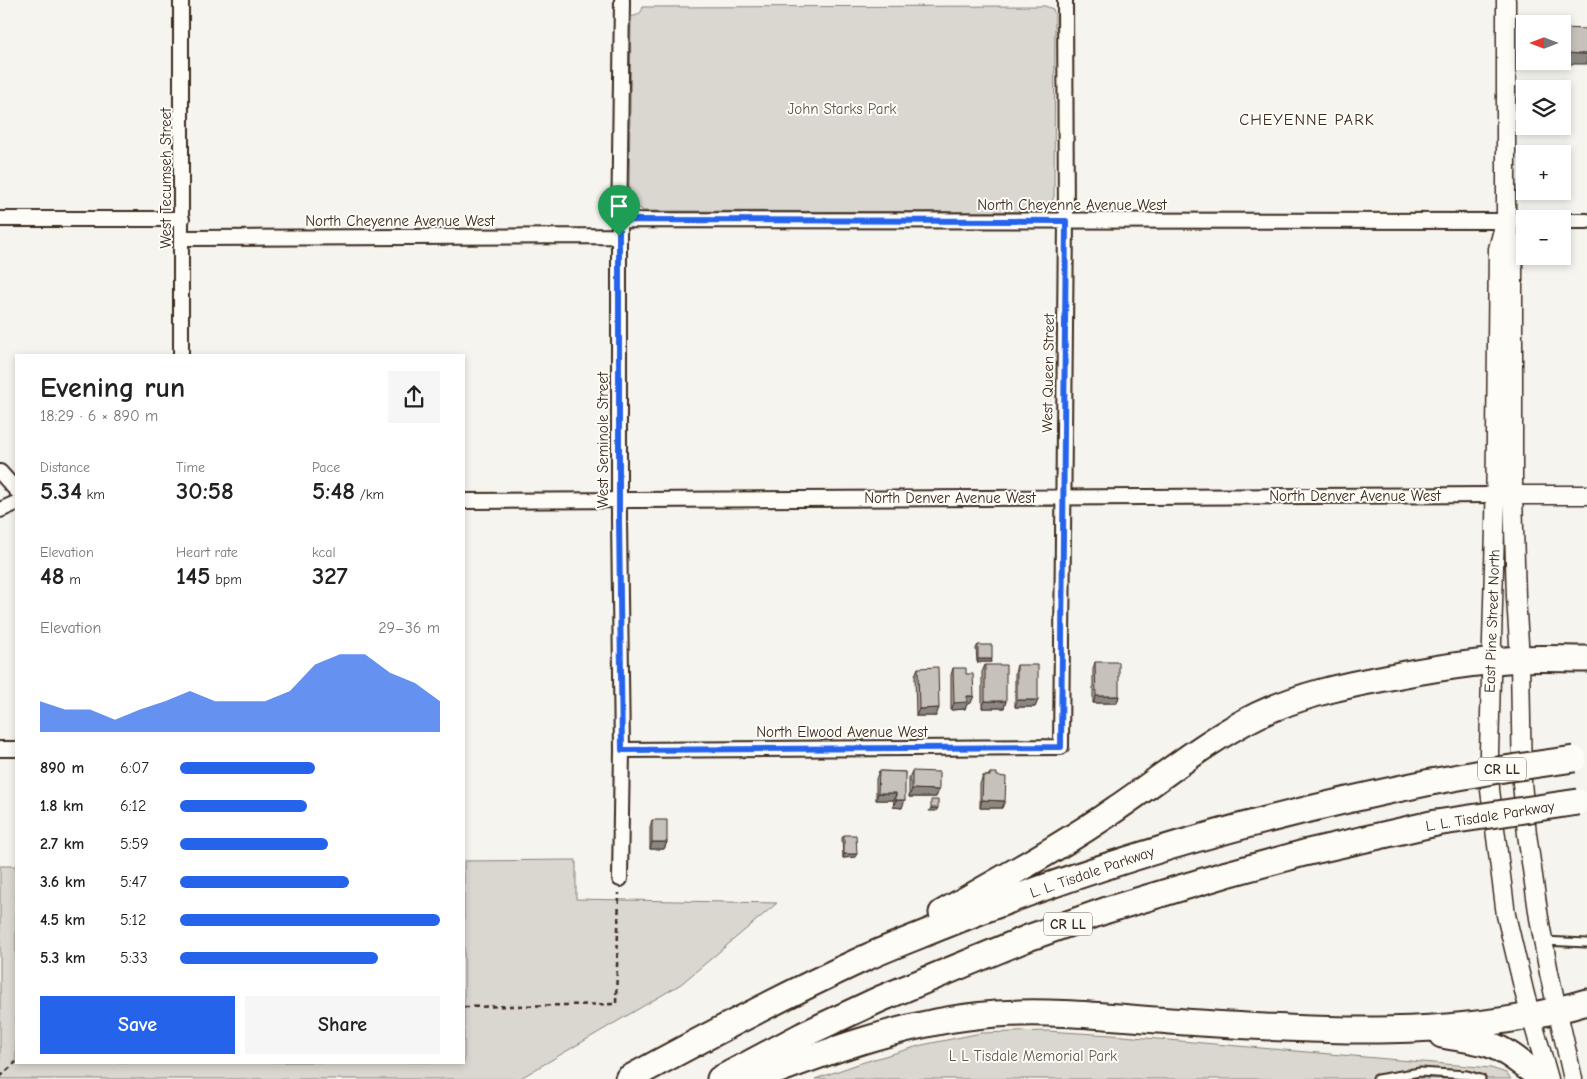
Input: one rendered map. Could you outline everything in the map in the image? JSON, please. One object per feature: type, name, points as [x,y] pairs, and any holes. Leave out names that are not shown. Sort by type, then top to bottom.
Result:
[{"type":"highway","points":[[864,958],[1066,842],[1197,750],[1259,715],[1294,701],[1343,686],[1403,674],[1491,661],[1587,659]]},
{"type":"highway","name":"L. L. Tisdale Parkway","points":[[628,1079],[717,1031],[864,958],[996,905],[1095,869],[1290,813],[1431,782],[1580,758]]},
{"type":"highway","name":"L. L. Tisdale Parkway","points":[[720,1079],[802,1035],[880,999],[1046,932],[1107,910],[1304,853],[1436,823],[1582,801]]},
{"type":"highway","points":[[755,1079],[864,1039],[912,1027],[996,1014],[1074,1014],[1316,1030],[1412,1030],[1531,1017],[1587,1002]]},
{"type":"highway","points":[[1412,1030],[1487,1044],[1513,1056],[1543,1079]]},
{"type":"street","name":"West Tecumseh Street","points":[[181,0],[181,354]]},
{"type":"street","name":"West Seminole Street","points":[[620,879],[622,750],[619,500],[619,220],[622,0]]},
{"type":"street","name":"West Queen Street","points":[[1061,747],[1066,221],[1065,0]]},
{"type":"street","name":"East Pine Street North","points":[[1506,0],[1506,222],[1513,250],[1513,495],[1520,659],[1522,783],[1527,834],[1543,941],[1573,1079]]},
{"type":"street","points":[[0,219],[182,218]]},
{"type":"street","name":"North Cheyenne Avenue West","points":[[619,220],[1516,222]]},
{"type":"street","points":[[1571,221],[1587,221]]},
{"type":"street","name":"East Pine Street North","points":[[1506,222],[1498,250],[1489,736],[1490,790],[1506,915],[1531,1017],[1549,1079]]},
{"type":"street","name":"North Cheyenne Avenue West","points":[[182,238],[619,236]]},
{"type":"street","points":[[0,472],[15,489]]},
{"type":"street","name":"North Denver Avenue West","points":[[465,501],[1587,495]]},
{"type":"street","points":[[0,510],[15,503]]},
{"type":"street","name":"North Elwood Avenue West","points":[[622,750],[1061,747]]},
{"type":"street","points":[[0,749],[15,749]]},
{"type":"lane","points":[[1543,941],[1587,943]]},
{"type":"lane","points":[[1377,1079],[1420,1072],[1467,1075],[1480,1079]]},
{"type":"path","points":[[465,1007],[616,1004],[620,879]]},
{"type":"path","points":[[0,1076],[15,1063]]},
{"type":"green space","name":"John Starks Park","points":[[1045,6],[1053,9],[1055,15],[1054,196],[1046,209],[1041,212],[644,211],[630,197],[631,17],[639,14],[643,7]]},
{"type":"green space","points":[[576,860],[576,899],[777,903],[681,984],[519,1079],[0,1079],[0,866],[15,866],[15,1064],[465,1064],[465,861]]},
{"type":"green space","name":"L L Tisdale Memorial Park","points":[[1047,1031],[1491,1068],[1506,1073],[1511,1079],[815,1079],[922,1045],[981,1033]]},
{"type":"building","points":[[1571,28],[1587,29],[1587,54],[1571,53]]},
{"type":"building","points":[[978,645],[992,645],[992,659],[978,659]]},
{"type":"building","points":[[1095,662],[1119,662],[1119,696],[1096,696]]},
{"type":"building","points":[[985,665],[1006,665],[1006,701],[985,701]]},
{"type":"building","points":[[1017,665],[1038,665],[1038,700],[1017,700]]},
{"type":"building","points":[[938,667],[939,708],[919,709],[918,668]]},
{"type":"building","points":[[953,668],[966,668],[966,674],[973,674],[974,696],[967,696],[967,702],[954,703]]},
{"type":"building","points":[[879,771],[905,772],[905,800],[896,800],[896,793],[878,793]]},
{"type":"building","points":[[912,771],[939,772],[939,790],[912,789]]},
{"type":"building","points":[[990,773],[997,773],[997,776],[1006,777],[1005,801],[982,800],[983,776],[990,776]]},
{"type":"building","points":[[931,800],[938,800],[938,808],[931,808]]},
{"type":"building","points":[[652,820],[667,820],[667,842],[652,842]]},
{"type":"building","points":[[844,835],[856,835],[857,854],[844,854]]},
{"type":"district","name":"CHEYENNE PARK","points":[[1307,119]]},
{"type":"route","points":[[619,220],[1066,221],[1061,747],[622,750],[619,520],[619,236],[619,220]]}]
